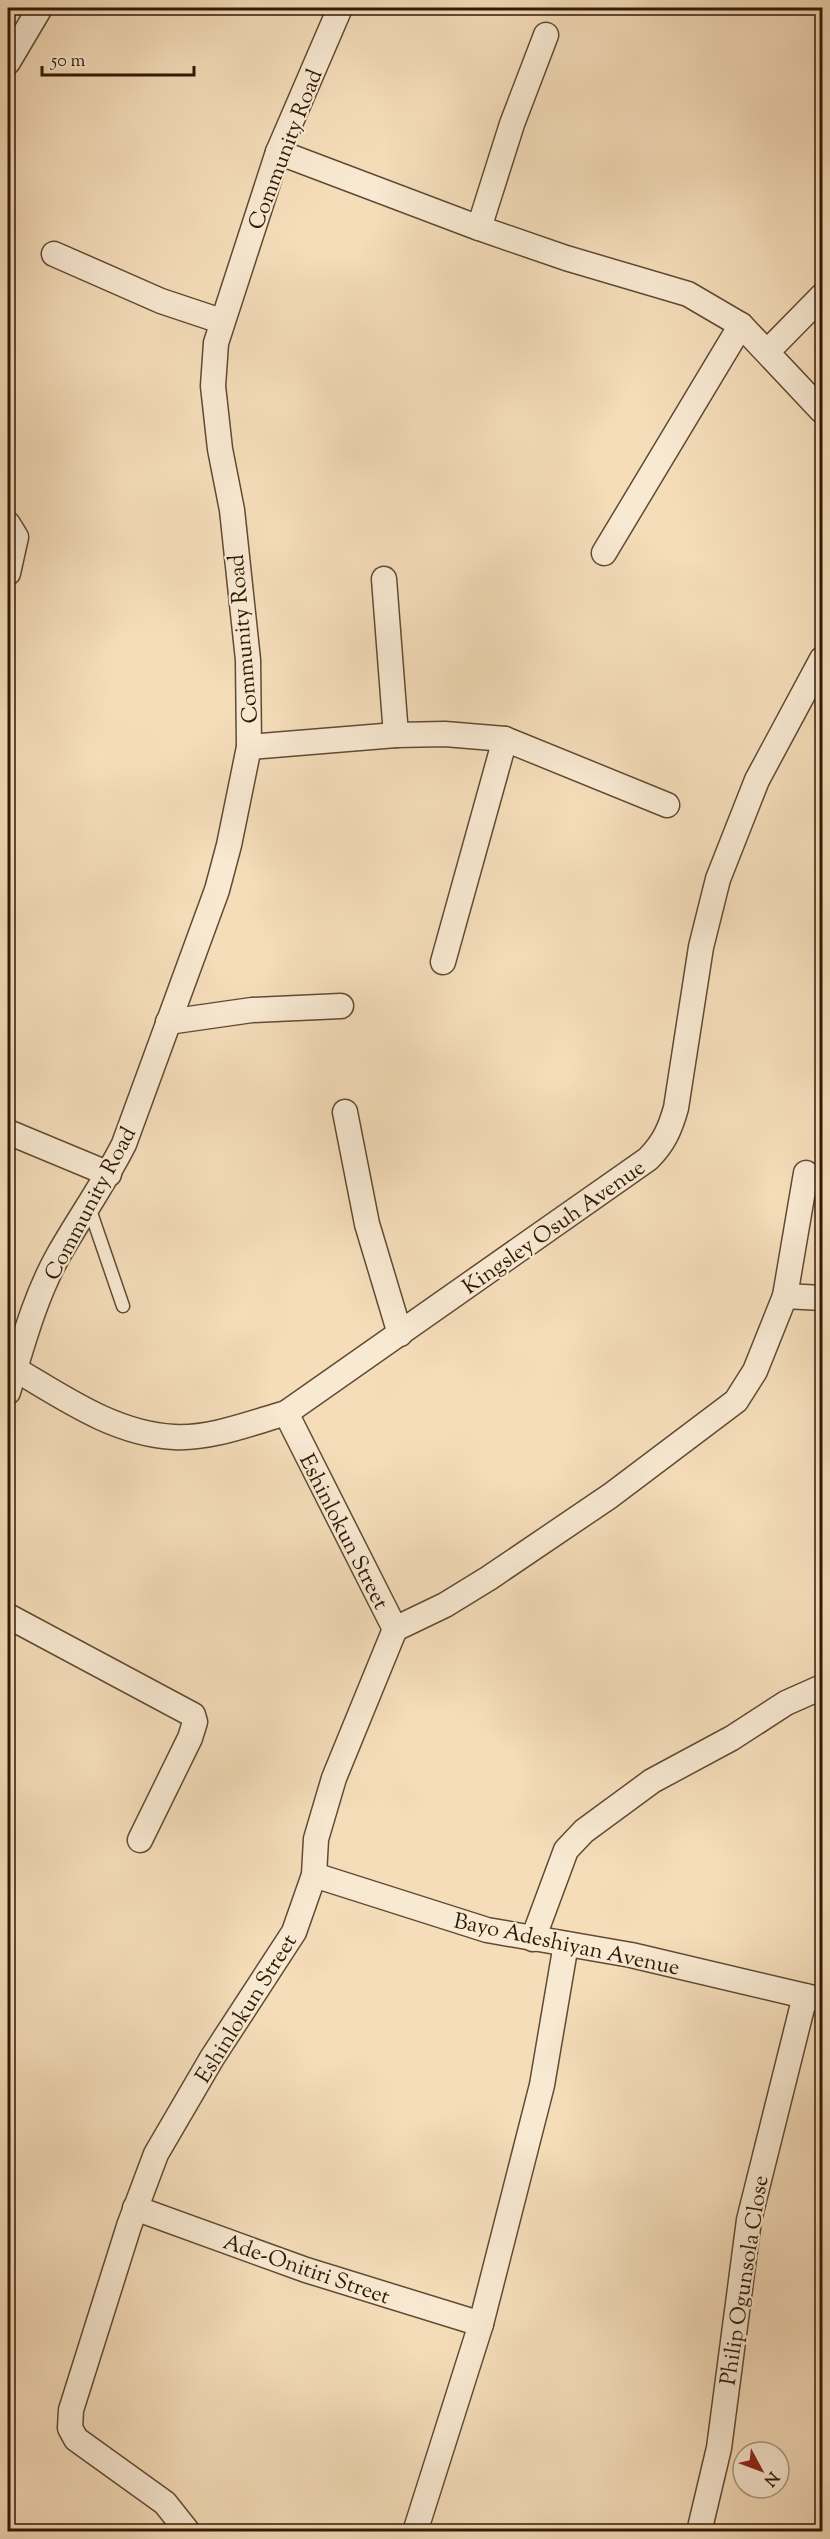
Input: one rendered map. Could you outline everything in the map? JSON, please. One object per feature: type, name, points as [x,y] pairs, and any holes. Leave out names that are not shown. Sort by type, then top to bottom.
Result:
[{"type":"street","points":[[8,62],[40,8]]},
{"type":"street","name":"Community Road","points":[[11,1380],[58,1256],[109,1174],[136,1113],[217,890],[230,845],[249,747],[248,660],[232,510],[220,449],[213,386],[213,360],[221,321],[278,152],[340,8]]},
{"type":"street","points":[[479,228],[512,124],[546,35]]},
{"type":"street","points":[[278,152],[479,228],[566,258],[688,294],[741,325],[768,351],[822,411]]},
{"type":"street","points":[[54,254],[161,301],[221,321]]},
{"type":"street","points":[[768,351],[822,296]]},
{"type":"street","points":[[604,553],[741,325]]},
{"type":"street","points":[[8,524],[16,537],[8,573]]},
{"type":"street","points":[[384,579],[396,735]]},
{"type":"street","name":"Kingsley Osuh Avenue","points":[[11,1380],[124,1427],[174,1437],[215,1432],[286,1413],[630,1174],[661,1146],[670,1130],[678,1097],[702,947],[718,879],[757,780],[820,667]]},
{"type":"street","points":[[249,747],[396,735],[445,734],[505,740],[667,805]]},
{"type":"street","points":[[443,962],[505,740]]},
{"type":"street","points":[[168,1022],[252,1010],[340,1006]]},
{"type":"street","points":[[345,1112],[367,1224],[400,1334]]},
{"type":"street","points":[[8,1132],[109,1174]]},
{"type":"street","points":[[395,1629],[445,1605],[489,1578],[610,1496],[728,1408],[745,1390],[785,1296],[806,1173]]},
{"type":"street","points":[[785,1296],[822,1298]]},
{"type":"street","name":"Eshinlokun Street","points":[[188,2532],[165,2503],[76,2439],[70,2428],[71,2410],[84,2376],[100,2314],[135,2208],[156,2154],[212,2058],[294,1932],[314,1875],[316,1839],[334,1778],[395,1629],[286,1413]]},
{"type":"street","points":[[8,1616],[193,1715],[195,1722],[190,1738],[140,1840]]},
{"type":"street","points":[[533,1939],[566,1850],[584,1831],[652,1781],[732,1737],[786,1703],[822,1687]]},
{"type":"street","name":"Bayo Adeshiyan Avenue","points":[[314,1875],[420,1911],[487,1930],[631,1955],[814,1998]]},
{"type":"street","points":[[415,2532],[481,2324],[542,2085],[566,1944]]},
{"type":"street","name":"Philip Ogunsola Close","points":[[699,2532],[719,2448],[749,2220],[814,1998]]},
{"type":"street","name":"Ade-Onitiri Street","points":[[135,2208],[306,2271],[481,2324]]},
{"type":"lane","points":[[88,1206],[123,1306]]}]
